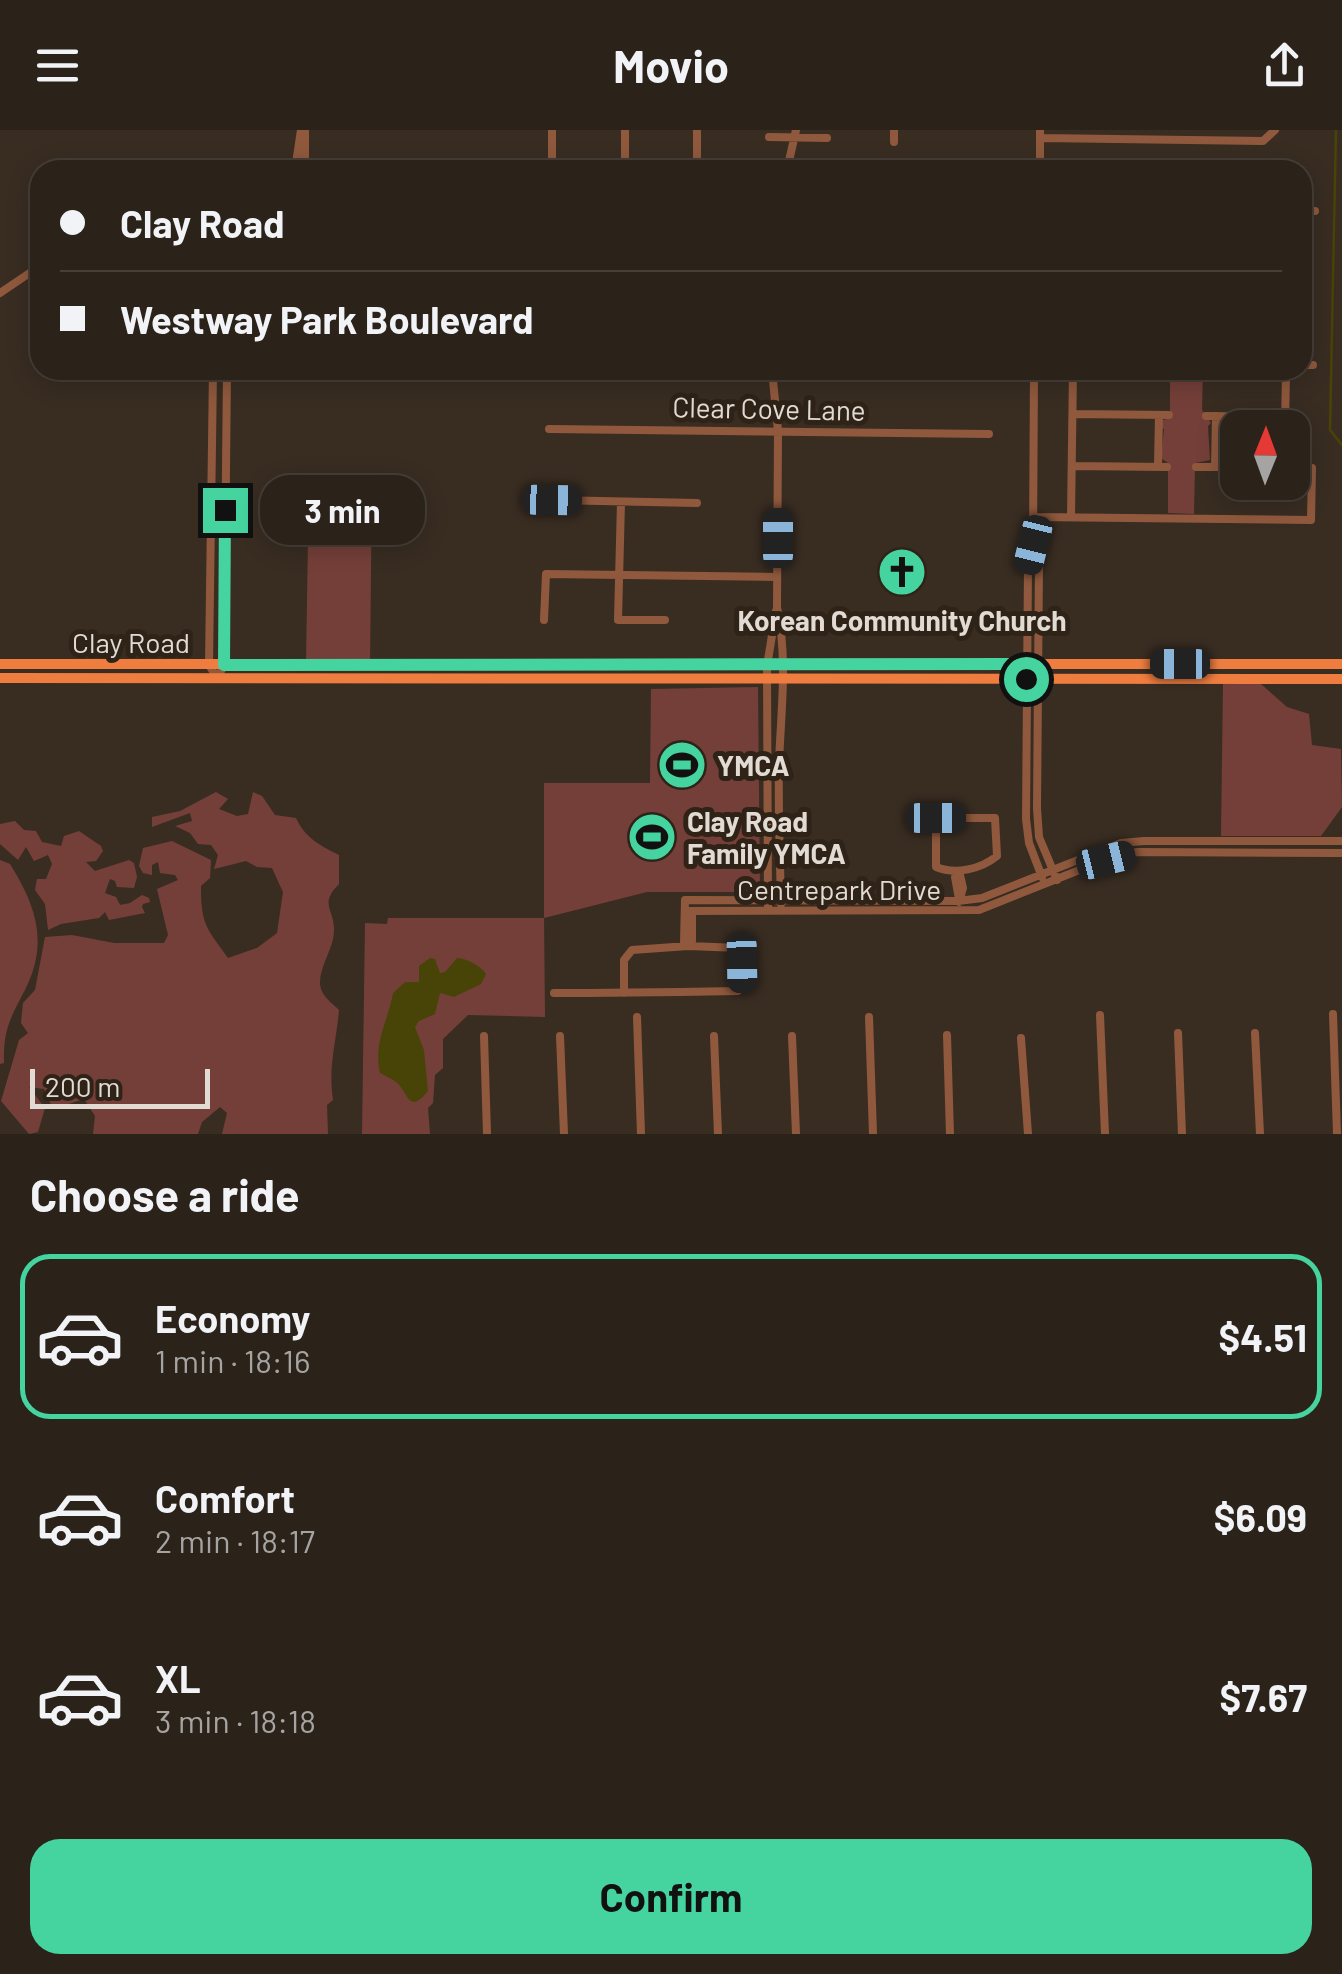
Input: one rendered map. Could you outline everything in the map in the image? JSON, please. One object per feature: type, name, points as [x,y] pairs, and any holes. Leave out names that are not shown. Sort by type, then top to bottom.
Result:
[{"type":"main road","name":"Clay Road","points":[[2,664],[1342,664]]},
{"type":"main road","points":[[2,664],[2,678]]},
{"type":"main road","points":[[1180,664],[1180,679]]},
{"type":"main road","points":[[1287,664],[1288,678]]},
{"type":"main road","points":[[101,679],[102,665]]},
{"type":"main road","points":[[378,665],[378,679]]},
{"type":"main road","points":[[465,665],[466,679]]},
{"type":"main road","points":[[562,665],[562,679]]},
{"type":"main road","points":[[665,679],[666,666]]},
{"type":"main road","points":[[871,679],[872,666]]},
{"type":"main road","name":"Clay Road","points":[[2,678],[1342,678]]},
{"type":"street","points":[[297,160],[303,130]]},
{"type":"street","points":[[303,130],[305,160]]},
{"type":"street","points":[[552,130],[552,160]]},
{"type":"street","points":[[625,130],[625,160]]},
{"type":"street","points":[[697,160],[698,130]]},
{"type":"street","points":[[894,130],[894,142]]},
{"type":"street","points":[[1040,160],[1040,134],[1263,141],[1274,130]]},
{"type":"street","points":[[790,160],[796,134]]},
{"type":"street","points":[[769,137],[796,134],[827,138]]},
{"type":"street","points":[[1,291],[30,272]]},
{"type":"street","points":[[214,380],[209,665],[216,678]]},
{"type":"street","points":[[216,678],[224,665],[227,380]]},
{"type":"street","points":[[768,906],[767,666],[777,607],[778,431],[773,380]]},
{"type":"street","points":[[1034,380],[1033,545],[1038,564],[1032,664],[1026,679],[1026,784],[1029,843],[1045,886]]},
{"type":"street","points":[[1072,516],[1074,380]]},
{"type":"street","points":[[1285,410],[1286,380]]},
{"type":"street","points":[[1072,466],[1163,466],[1164,415],[1073,414]]},
{"type":"street","points":[[1215,467],[1211,416],[1220,416]]},
{"type":"street","name":"Clear Cove Lane","points":[[549,428],[990,434]]},
{"type":"street","points":[[1196,467],[1220,467]]},
{"type":"street","points":[[1033,517],[1311,520],[1310,468]]},
{"type":"street","points":[[552,500],[697,503]]},
{"type":"street","points":[[621,502],[618,620],[665,620]]},
{"type":"street","points":[[544,620],[546,574],[777,577]]},
{"type":"street","points":[[777,607],[784,666],[779,794],[781,906]]},
{"type":"street","points":[[1032,664],[1039,679],[1039,837],[1057,880]]},
{"type":"street","points":[[1026,784],[1037,784]]},
{"type":"street","points":[[959,872],[998,856],[995,818],[936,818],[936,866],[959,872],[963,877],[959,904]]},
{"type":"street","points":[[1208,841],[1209,852]]},
{"type":"street","points":[[1291,841],[1291,852]]},
{"type":"street","name":"Centrepark Drive","points":[[768,906],[685,900],[688,911],[959,904],[1130,842],[1342,841]]},
{"type":"street","points":[[1130,842],[1131,853]]},
{"type":"street","name":"Centrepark Drive","points":[[959,904],[979,910],[1131,853],[1342,853]]},
{"type":"street","points":[[688,911],[684,942],[688,946]]},
{"type":"street","points":[[554,994],[738,992],[742,989],[740,948],[640,948],[626,954],[624,993]]},
{"type":"street","points":[[1333,1014],[1337,1134]]},
{"type":"street","points":[[1100,1015],[1105,1134]]},
{"type":"street","points":[[869,1017],[873,1134]]},
{"type":"street","points":[[637,1018],[642,1134]]},
{"type":"street","points":[[1178,1033],[1182,1134]]},
{"type":"street","points":[[1255,1033],[1260,1134]]},
{"type":"street","points":[[947,1035],[950,1134]]},
{"type":"street","points":[[484,1036],[487,1134]]},
{"type":"street","points":[[560,1036],[564,1134]]},
{"type":"street","points":[[714,1036],[718,1134]]},
{"type":"street","points":[[792,1036],[796,1134]]},
{"type":"street","points":[[1021,1038],[1028,1134]]},
{"type":"shaded area","points":[[1170,380],[1203,380],[1202,410],[1211,423],[1210,460],[1195,463],[1194,514],[1168,513],[1168,463],[1161,458],[1161,428],[1163,420],[1170,418]]},
{"type":"shaded area","points":[[309,476],[372,476],[370,665],[306,665]]},
{"type":"shaded area","points":[[1223,684],[1261,684],[1287,707],[1309,714],[1312,745],[1341,749],[1342,807],[1321,836],[1221,836]]},
{"type":"shaded area","name":"Clay Road Family YMCA","points":[[758,687],[760,892],[647,892],[544,918],[544,783],[650,783],[651,689]]},
{"type":"shaded area","points":[[216,792],[228,799],[219,809],[237,816],[248,814],[253,792],[262,796],[275,815],[296,818],[309,836],[339,855],[339,884],[329,902],[334,936],[320,984],[324,995],[339,1010],[332,1066],[333,1100],[327,1105],[328,1134],[222,1134],[227,1113],[220,1107],[202,1122],[198,1134],[93,1134],[95,1116],[84,1099],[53,1109],[44,1089],[29,1087],[45,1108],[38,1132],[29,1134],[1,1101],[19,1040],[28,1033],[21,1023],[23,1003],[35,990],[45,937],[72,935],[114,943],[164,943],[168,935],[157,889],[178,880],[175,875],[160,873],[158,862],[152,865],[152,875],[143,873],[139,866],[143,848],[172,841],[211,860],[210,878],[201,886],[202,909],[210,932],[228,958],[257,948],[277,933],[283,892],[272,868],[246,861],[214,869],[218,855],[211,845],[198,844],[190,833],[175,826],[192,821],[190,813],[152,827],[152,817],[180,811]]},
{"type":"shaded area","points":[[15,821],[24,830],[36,831],[42,842],[61,846],[64,836],[79,831],[103,851],[96,861],[86,862],[95,871],[129,860],[134,863],[134,888],[117,887],[110,879],[105,893],[116,897],[120,905],[142,895],[149,898],[150,902],[142,907],[145,913],[109,920],[105,912],[99,918],[48,930],[45,904],[35,890],[37,879],[46,879],[52,864],[48,855],[34,861],[26,847],[18,860],[0,844],[0,824]]},
{"type":"shaded area","points":[[0,860],[10,864],[27,895],[38,940],[32,973],[8,1025],[4,1063],[0,1064]]},
{"type":"shaded area","points":[[388,918],[544,918],[545,1017],[468,1015],[443,1039],[443,1068],[435,1075],[433,1103],[428,1108],[430,1134],[362,1134],[365,923],[387,924]]},
{"type":"shaded area","points":[[457,958],[473,963],[486,974],[481,984],[454,997],[440,993],[435,1014],[415,1027],[424,1050],[428,1091],[412,1102],[396,1082],[380,1073],[378,1052],[393,993],[405,982],[419,982],[419,966],[435,959],[440,973]]},
{"type":"waterway","points":[[1336,130],[1330,430],[1342,445]]},
{"type":"place","name":"Korean Community Church","points":[[902,572]]},
{"type":"place","name":"YMCA","points":[[682,765]]},
{"type":"place","name":"Clay Road Family YMCA","points":[[652,837]]},
{"type":"route","points":[[225,510],[224,665],[1038,664],[1039,679],[1026,679]]}]
